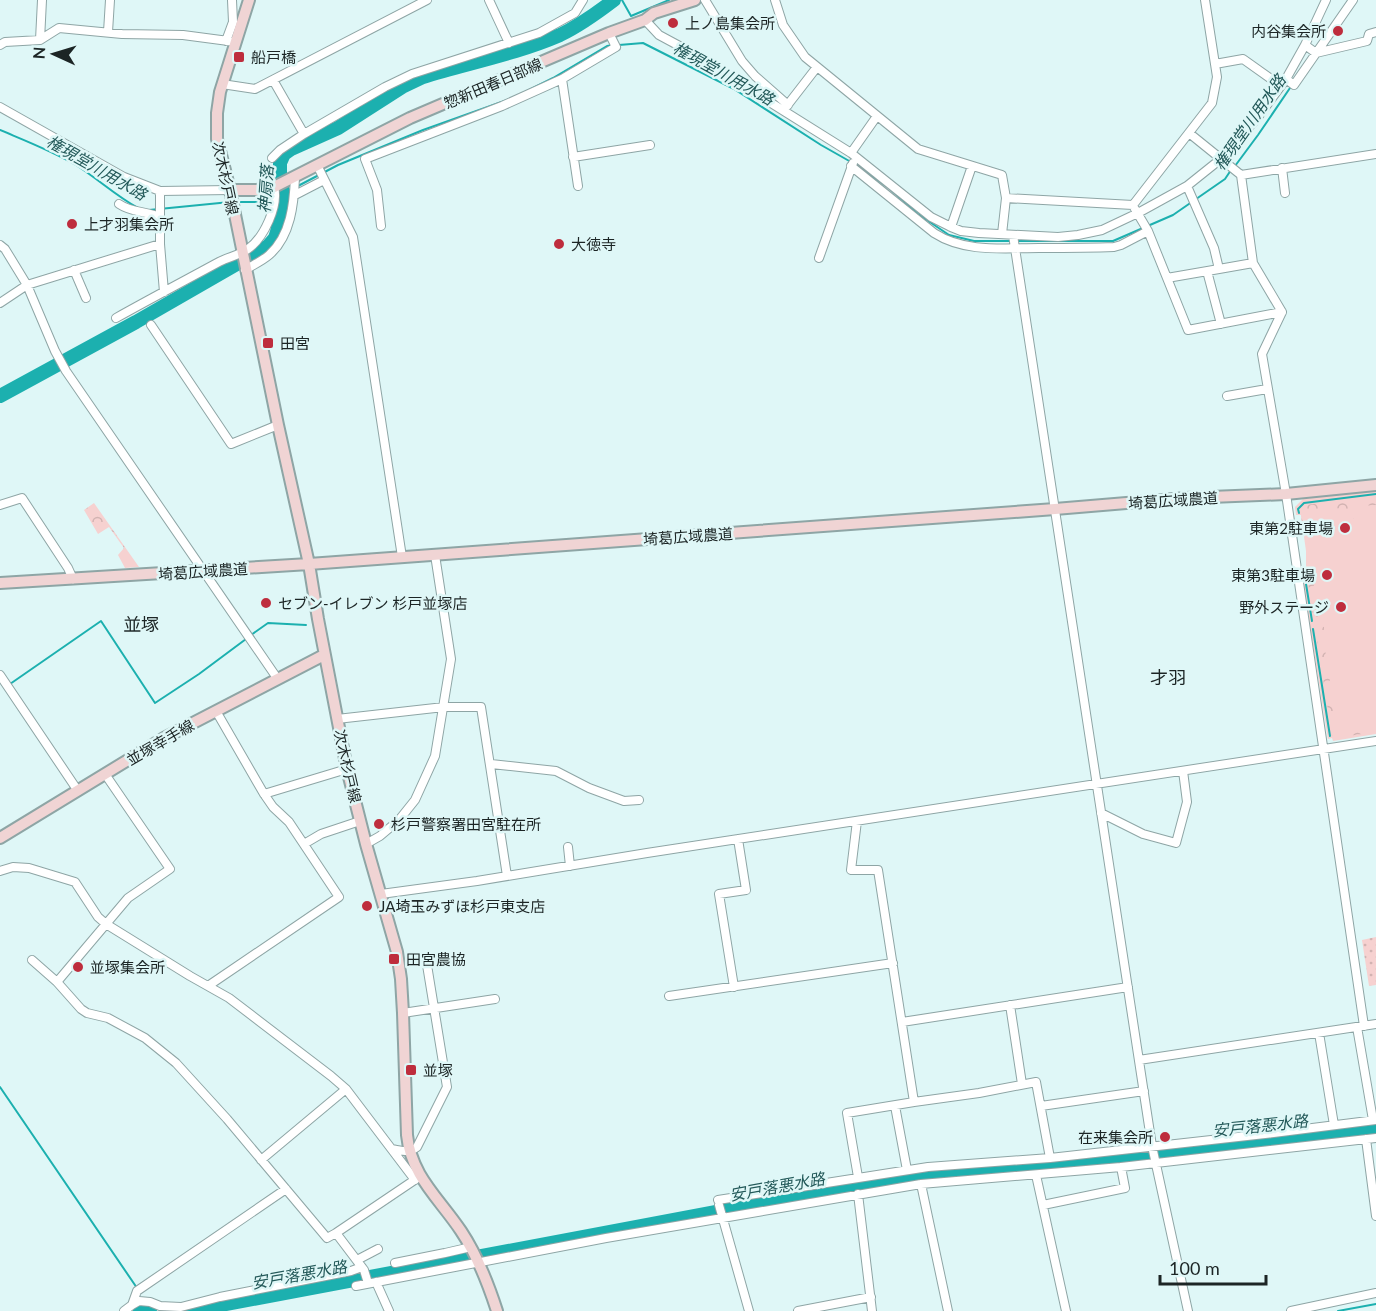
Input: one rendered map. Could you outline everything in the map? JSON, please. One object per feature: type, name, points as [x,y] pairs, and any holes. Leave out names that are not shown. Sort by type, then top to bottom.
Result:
[{"type":"main road","name":"次木杉戸線","points":[[249,0],[231,42],[218,101],[217,133],[309,564],[324,655],[348,768],[366,844],[397,952],[401,978],[407,1135],[410,1151],[418,1178],[460,1230],[479,1263]]},
{"type":"main road","name":"惣新田春日部線","points":[[274,187],[410,118],[609,33],[645,20],[664,5],[695,0]]},
{"type":"main road","points":[[230,190],[257,190],[274,187]]},
{"type":"main road","name":"埼葛広域農道","points":[[0,583],[402,558],[1186,498],[1286,494],[1376,485]]},
{"type":"main road","name":"並塚幸手線","points":[[0,838],[164,738],[324,655]]},
{"type":"main road","points":[[479,1263],[497,1311]]},
{"type":"street","points":[[40,40],[42,0]]},
{"type":"street","points":[[108,32],[110,0]]},
{"type":"street","points":[[0,45],[5,42],[40,40],[59,28],[183,35],[231,42],[232,0]]},
{"type":"street","points":[[222,84],[255,89],[427,0]]},
{"type":"street","points":[[489,0],[509,43]]},
{"type":"street","points":[[272,158],[304,134],[385,87],[412,75],[539,33],[575,13],[583,0]]},
{"type":"street","points":[[705,0],[742,61],[785,108]]},
{"type":"street","points":[[775,0],[783,25],[805,57],[918,149],[1002,175],[1006,198],[1002,234]]},
{"type":"street","points":[[1133,205],[1212,103],[1217,77],[1205,0]]},
{"type":"street","points":[[645,20],[659,35],[785,108],[853,154],[931,217],[961,231],[1058,237],[1102,230],[1138,213],[1186,186],[1222,158],[1258,117],[1283,83],[1305,45],[1326,0]]},
{"type":"street","points":[[1215,64],[1244,59],[1283,83],[1294,85],[1353,0]]},
{"type":"street","points":[[1305,45],[1316,53],[1367,41],[1369,34],[1376,32]]},
{"type":"street","points":[[381,226],[377,190],[364,159],[502,106],[562,79],[616,47],[609,33]]},
{"type":"street","points":[[785,108],[817,67]]},
{"type":"street","points":[[562,79],[578,186]]},
{"type":"street","points":[[273,80],[304,134]]},
{"type":"street","points":[[0,107],[124,177],[160,191],[230,190]]},
{"type":"street","points":[[819,258],[851,166],[853,154],[877,116]]},
{"type":"street","points":[[1189,133],[1240,174],[1253,263],[1282,312]]},
{"type":"street","points":[[573,157],[651,145]]},
{"type":"street","points":[[1240,174],[1376,154]]},
{"type":"street","points":[[317,165],[353,237],[402,558]]},
{"type":"street","points":[[851,166],[934,233],[957,244],[987,248],[1114,247],[1148,231]]},
{"type":"street","points":[[951,227],[972,166]]},
{"type":"street","points":[[1282,168],[1286,193]]},
{"type":"street","points":[[245,270],[266,258],[277,247],[291,215],[295,195],[295,177]]},
{"type":"street","points":[[295,195],[324,180]]},
{"type":"street","points":[[1186,186],[1214,248],[1219,269]]},
{"type":"street","points":[[116,318],[225,258],[248,250],[268,223],[276,195],[274,187]]},
{"type":"street","points":[[160,191],[160,244],[164,292]]},
{"type":"street","points":[[1006,198],[1133,205]]},
{"type":"street","points":[[119,204],[133,211],[160,217]]},
{"type":"street","points":[[1133,205],[1148,231],[1188,330],[1282,312]]},
{"type":"street","points":[[128,223],[155,220],[160,217]]},
{"type":"street","points":[[957,244],[961,231]]},
{"type":"street","points":[[1013,235],[1152,1148],[1188,1311]]},
{"type":"street","points":[[0,303],[27,285],[160,244]]},
{"type":"street","points":[[0,245],[5,249],[27,285],[66,371],[277,678]]},
{"type":"street","points":[[1167,278],[1253,263]]},
{"type":"street","points":[[75,270],[86,298]]},
{"type":"street","points":[[1207,271],[1221,324]]},
{"type":"street","points":[[749,1311],[719,1202],[928,1167],[1152,1148],[1375,1120],[1286,494],[1262,354],[1282,312]]},
{"type":"street","points":[[152,326],[231,444],[278,425]]},
{"type":"street","points":[[1227,396],[1268,389]]},
{"type":"street","points":[[0,505],[22,498],[68,567],[73,579]]},
{"type":"street","points":[[366,844],[399,820],[415,800],[435,756],[451,658],[435,555]]},
{"type":"street","points":[[0,675],[78,791]]},
{"type":"street","points":[[338,719],[444,706],[481,707],[507,876]]},
{"type":"street","points":[[208,986],[339,897],[289,822],[273,807],[264,794],[216,711]]},
{"type":"street","points":[[381,894],[1376,741]]},
{"type":"street","points":[[491,764],[556,771],[589,789],[624,801],[639,800]]},
{"type":"street","points":[[264,794],[348,768]]},
{"type":"street","points":[[1101,813],[1143,834],[1176,843],[1187,802],[1183,771]]},
{"type":"street","points":[[57,982],[128,898],[170,869],[105,774]]},
{"type":"street","points":[[304,844],[321,834],[360,820]]},
{"type":"street","points":[[857,821],[851,870],[878,870],[914,1102]]},
{"type":"street","points":[[734,987],[719,894],[746,890],[738,839]]},
{"type":"street","points":[[568,847],[570,866]]},
{"type":"street","points":[[0,871],[13,867],[29,868],[75,882],[98,917],[106,924],[229,998],[332,1076],[346,1089],[391,1149],[418,1178],[327,1238],[228,1119],[176,1063],[146,1038],[108,1018],[87,1013],[81,1009],[57,982],[32,960]]},
{"type":"street","points":[[669,996],[893,963]]},
{"type":"street","points":[[391,1149],[404,1152],[417,1147],[447,1086],[427,965]]},
{"type":"street","points":[[902,1022],[1128,987]]},
{"type":"street","points":[[403,1013],[495,999]]},
{"type":"street","points":[[1010,1005],[1022,1084]]},
{"type":"street","points":[[1139,1060],[1376,1024]]},
{"type":"street","points":[[1319,1033],[1334,1125]]},
{"type":"street","points":[[858,1177],[847,1113],[1036,1082],[1050,1158]]},
{"type":"street","points":[[261,1160],[346,1089]]},
{"type":"street","points":[[1041,1106],[1144,1091]]},
{"type":"street","points":[[895,1106],[907,1170]]},
{"type":"street","points":[[356,1286],[722,1216],[921,1184],[1121,1167],[1155,1161],[1376,1138]]},
{"type":"street","points":[[1366,1139],[1376,1216]]},
{"type":"street","points":[[1043,1205],[1125,1188],[1121,1167]]},
{"type":"street","points":[[1036,1175],[1066,1311]]},
{"type":"street","points":[[921,1184],[948,1311]]},
{"type":"street","points":[[132,1305],[137,1291],[286,1189]]},
{"type":"street","points":[[858,1194],[872,1311]]},
{"type":"street","points":[[336,1233],[372,1282],[389,1311]]},
{"type":"street","points":[[395,1263],[471,1247]]},
{"type":"street","points":[[124,1311],[139,1301],[160,1306],[181,1307],[351,1271],[361,1266],[378,1248]]},
{"type":"street","points":[[1291,1311],[1376,1293]]},
{"type":"street","points":[[798,1311],[871,1298]]},
{"type":"green space","points":[[1376,491],[1376,734],[1333,741],[1332,738],[1328,739],[1303,582],[1306,582],[1306,551],[1301,515],[1296,515],[1295,507],[1303,499]]},
{"type":"green space","points":[[1376,496],[1376,505],[1360,506],[1353,519],[1350,519],[1343,508],[1311,511],[1309,513],[1314,519],[1311,523],[1302,523],[1299,510],[1305,505]]},
{"type":"green space","points":[[94,503],[139,567],[125,568],[118,555],[124,548],[109,527],[98,534],[84,510]]},
{"type":"green space","points":[[1313,581],[1320,621],[1314,622],[1308,582]]},
{"type":"green space","points":[[1315,627],[1324,627],[1324,643],[1337,726],[1347,732],[1376,725],[1376,732],[1334,738],[1332,736]]},
{"type":"green space","points":[[1376,937],[1376,985],[1369,986],[1362,940]]},
{"type":"waterway","name":"神扇落","points":[[0,396],[136,322],[268,246],[277,232],[284,194],[280,181],[280,163],[284,154],[291,149],[338,128],[402,87],[423,77],[543,42],[574,28],[614,0]]},
{"type":"waterway","points":[[622,0],[631,16],[669,0]]},
{"type":"waterway","name":"権現堂川用水路","points":[[619,45],[643,43],[734,89],[851,162]]},
{"type":"waterway","name":"権現堂川用水路","points":[[523,93],[607,46],[613,45]]},
{"type":"waterway","name":"権現堂川用水路","points":[[1235,166],[1292,85]]},
{"type":"waterway","name":"権現堂川用水路","points":[[296,187],[338,165],[423,130],[510,99]]},
{"type":"waterway","name":"権現堂川用水路","points":[[0,130],[76,165],[138,208]]},
{"type":"waterway","name":"権現堂川用水路","points":[[856,165],[886,186]]},
{"type":"waterway","name":"権現堂川用水路","points":[[890,189],[918,214],[949,235],[974,241],[1113,241],[1173,215],[1225,179],[1231,170]]},
{"type":"waterway","name":"権現堂川用水路","points":[[277,201],[291,190]]},
{"type":"waterway","name":"権現堂川用水路","points":[[149,210],[230,202]]},
{"type":"waterway","name":"権現堂川用水路","points":[[235,202],[272,202]]},
{"type":"waterway","points":[[1299,513],[1298,509],[1304,503],[1376,494]]},
{"type":"waterway","points":[[1306,584],[1312,621]]},
{"type":"waterway","points":[[10,684],[101,621],[155,703],[246,639]]},
{"type":"waterway","points":[[251,635],[268,623],[306,625]]},
{"type":"waterway","points":[[1313,629],[1330,736]]},
{"type":"waterway","points":[[0,1087],[137,1288]]},
{"type":"waterway","name":"安戸落悪水路","points":[[189,1311],[774,1201],[940,1173],[1265,1142],[1376,1127]]},
{"type":"waterway","points":[[1338,1311],[1376,1304]]},
{"type":"waterway","name":"安戸落悪水路","points":[[148,1305],[152,1311]]},
{"type":"waterway","name":"安戸落悪水路","points":[[140,1311],[143,1309],[150,1311]]},
{"type":"place","name":"上ノ島集会所","points":[[673,23]]},
{"type":"place","name":"内谷集会所","points":[[1338,31]]},
{"type":"place","name":"船戸橋","points":[[239,57]]},
{"type":"place","name":"上才羽集会所","points":[[72,224]]},
{"type":"place","name":"大徳寺","points":[[559,244]]},
{"type":"place","name":"田宮","points":[[268,343]]},
{"type":"place","name":"東第2駐車場","points":[[1345,528]]},
{"type":"place","name":"東第3駐車場","points":[[1327,575]]},
{"type":"place","name":"セブン-イレブン 杉戸並塚店","points":[[266,603]]},
{"type":"place","name":"野外ステージ","points":[[1341,607]]},
{"type":"place","name":"杉戸警察署田宮駐在所","points":[[379,824]]},
{"type":"place","name":"JA埼玉みずほ杉戸東支店","points":[[367,906]]},
{"type":"place","name":"田宮農協","points":[[394,959]]},
{"type":"place","name":"並塚集会所","points":[[78,967]]},
{"type":"place","name":"並塚","points":[[411,1070]]},
{"type":"place","name":"在来集会所","points":[[1165,1137]]},
{"type":"district","name":"並塚","points":[[141,624]]},
{"type":"district","name":"才羽","points":[[1168,677]]}]
